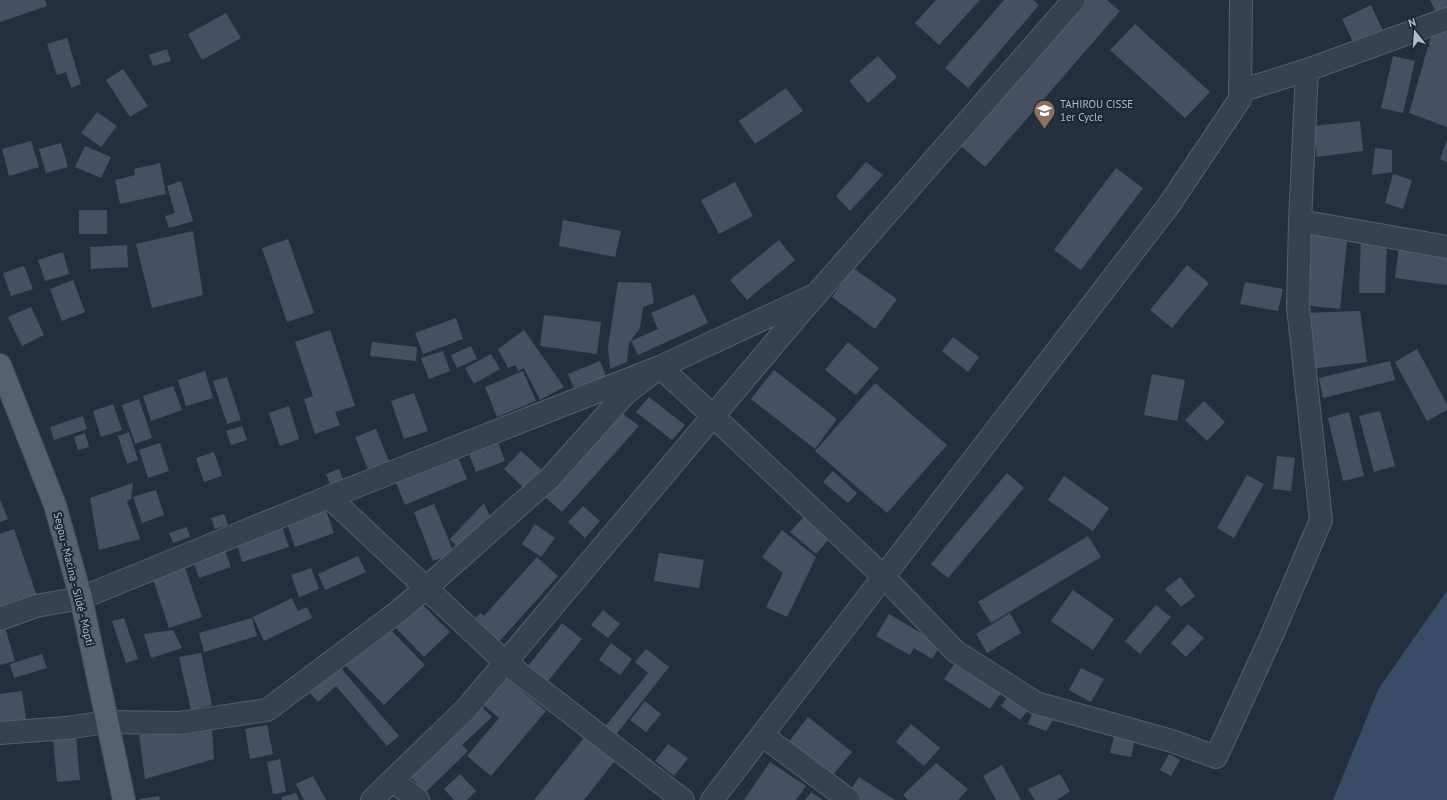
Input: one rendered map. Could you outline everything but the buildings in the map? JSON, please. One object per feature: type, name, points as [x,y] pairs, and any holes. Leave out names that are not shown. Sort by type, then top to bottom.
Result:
[{"type":"main road","name":"Segou - Macina - Sildé - Mopti","points":[[0,365],[55,505],[81,598],[124,800]]},
{"type":"street","points":[[372,800],[466,709],[817,293],[1074,0]]},
{"type":"street","points":[[712,800],[1169,205],[1240,100],[1242,0]]},
{"type":"street","points":[[1240,92],[1307,70],[1447,19]]},
{"type":"street","points":[[660,367],[884,577],[955,651],[1036,702],[1172,741],[1216,756],[1272,635],[1321,520],[1298,307],[1300,221],[1307,70]]},
{"type":"street","points":[[1300,221],[1447,248]]},
{"type":"street","points":[[0,619],[36,606],[81,598],[329,497],[660,367],[817,293]]},
{"type":"street","points":[[0,733],[66,728],[107,722],[179,723],[267,710],[399,611],[426,588],[550,478],[626,394],[660,367]]},
{"type":"street","points":[[329,497],[506,663],[683,800]]},
{"type":"street","points":[[762,735],[849,800]]},
{"type":"street","points":[[393,781],[418,800]]},
{"type":"water","points":[[1447,591],[1447,800],[1333,800],[1379,688]]},
{"type":"place","name":"TAHIROU CISSE 1er Cycle","points":[[1045,130]]}]
